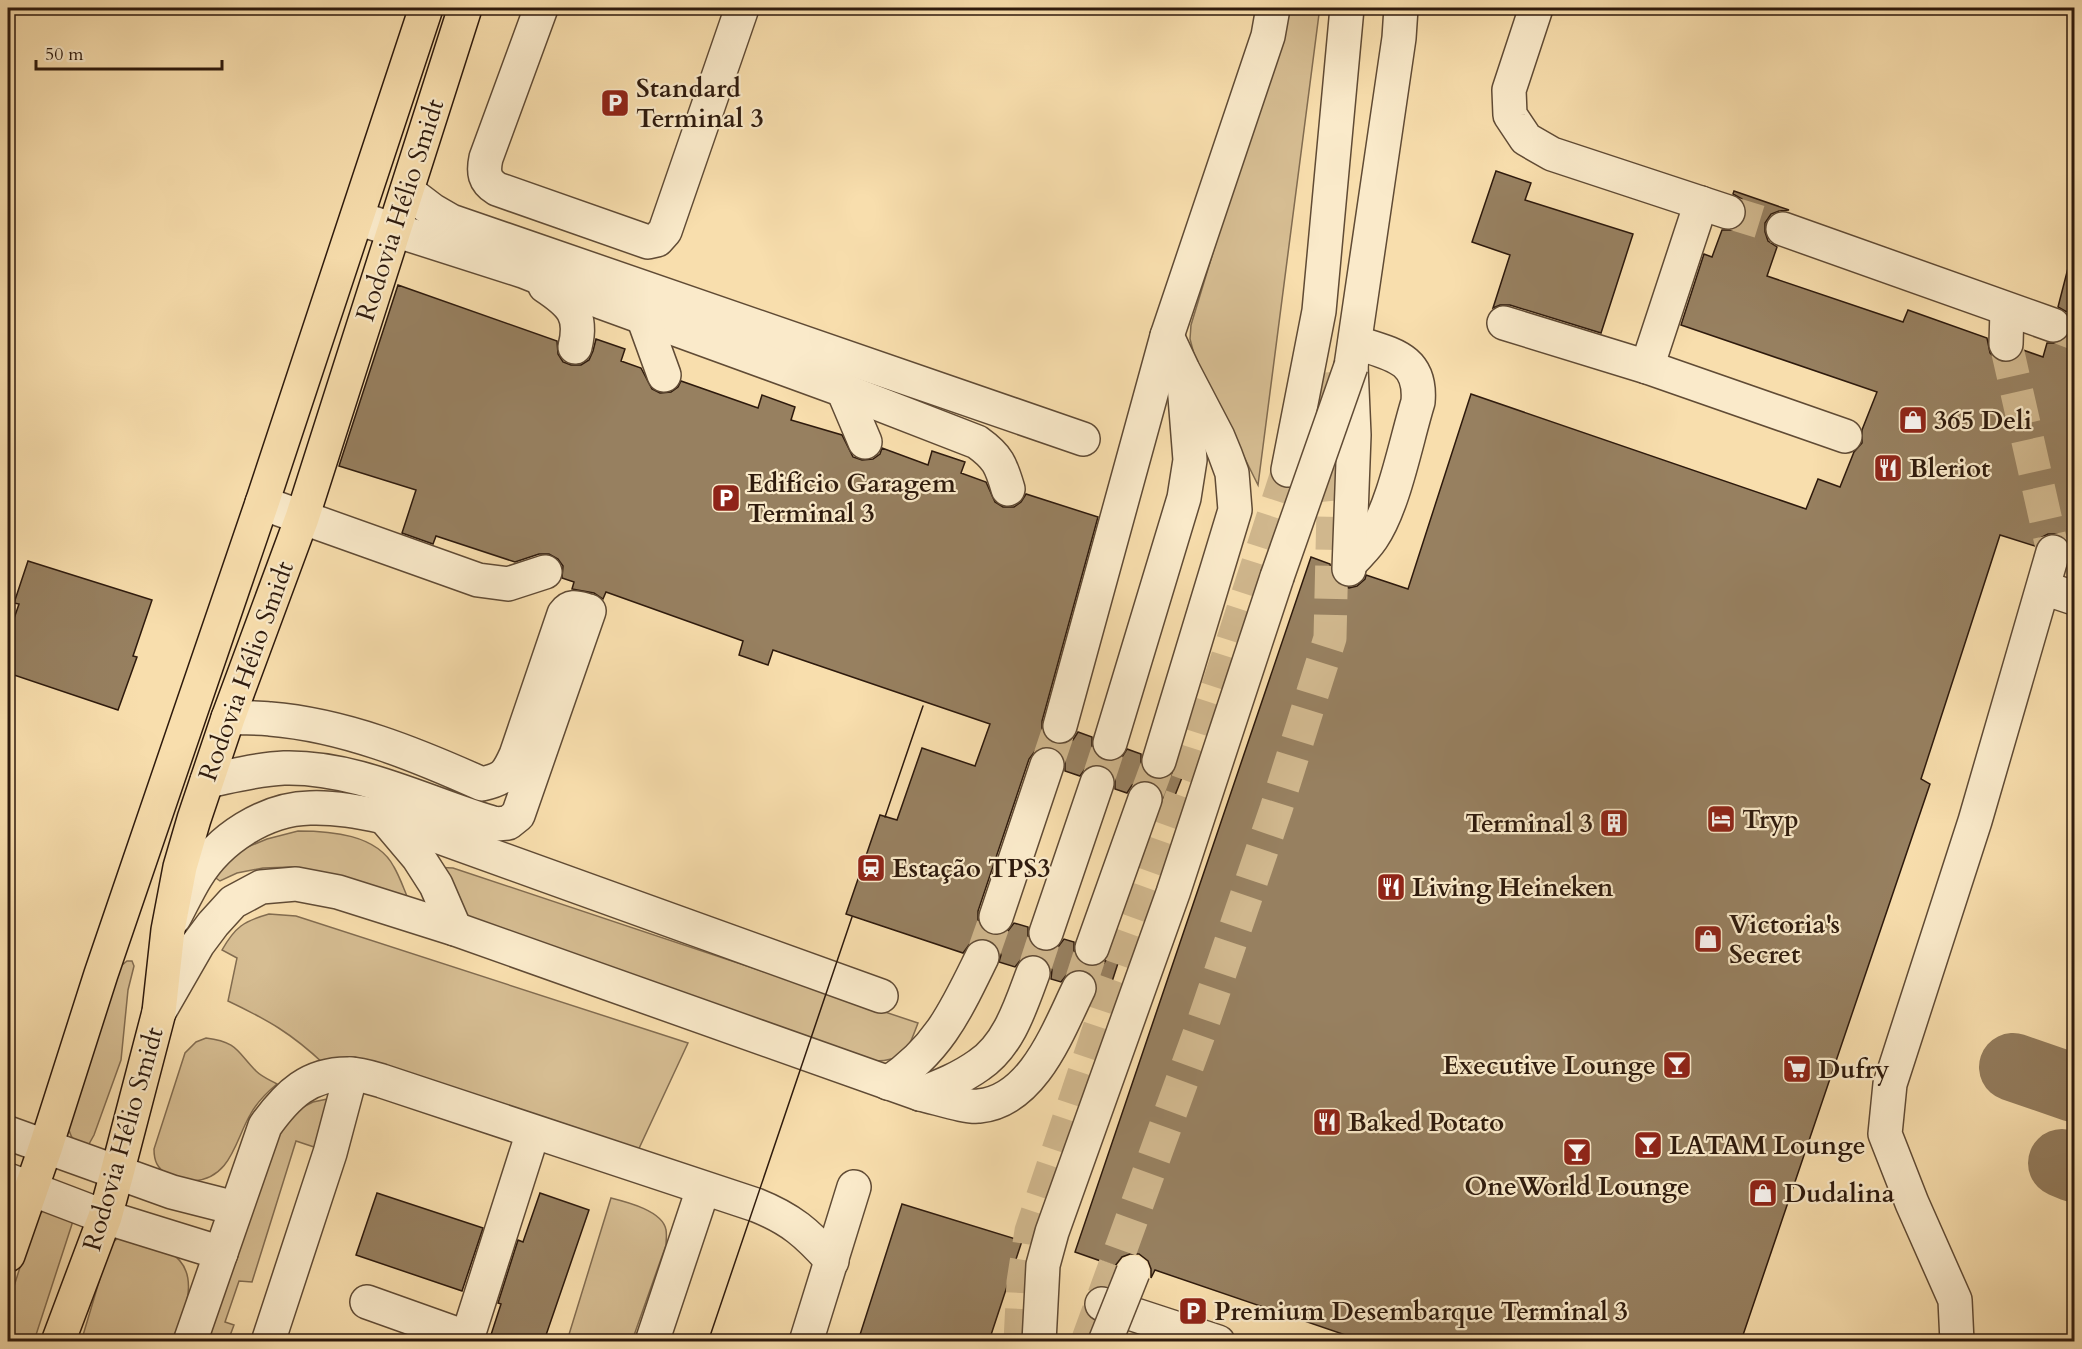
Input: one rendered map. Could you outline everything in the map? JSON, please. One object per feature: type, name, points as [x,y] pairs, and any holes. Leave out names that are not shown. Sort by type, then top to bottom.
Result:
[{"type":"main road","name":"Rodovia Hélio Smidt","points":[[8,1255],[19,1185],[46,1146],[98,984],[262,503],[426,8]]},
{"type":"main road","name":"Rodovia Hélio Smidt","points":[[58,1341],[105,1216],[159,1012],[168,930],[180,867],[228,718],[302,518],[465,8]]},
{"type":"street","points":[[541,8],[486,158],[484,174],[488,182],[497,189],[648,242],[657,240],[664,231],[742,8]]},
{"type":"street","points":[[1060,726],[1167,336],[1268,36],[1273,8]]},
{"type":"street","points":[[1288,470],[1319,311],[1347,8]]},
{"type":"street","points":[[1039,1341],[1043,1265],[1052,1232],[1170,904],[1277,577],[1342,361],[1399,38],[1401,8]]},
{"type":"street","points":[[1536,8],[1509,90],[1510,115],[1526,139],[1552,154],[1715,207],[1647,367]]},
{"type":"street","points":[[407,191],[451,221],[1083,439]]},
{"type":"street","points":[[357,218],[523,271],[977,442],[993,453],[1001,465],[1008,489]]},
{"type":"street","points":[[1783,229],[2053,326]]},
{"type":"street","points":[[523,271],[553,291],[577,315],[579,330],[575,347]]},
{"type":"street","points":[[2006,344],[2007,310]]},
{"type":"street","points":[[1319,311],[1342,361],[1354,435],[1349,566],[1372,538],[1385,513],[1415,413],[1419,391],[1418,380],[1410,365],[1393,355],[1342,361]]},
{"type":"street","points":[[643,317],[664,375]]},
{"type":"street","points":[[1504,323],[1647,367],[1845,436]]},
{"type":"street","points":[[1159,761],[1235,510],[1232,473],[1218,437],[1167,336]]},
{"type":"street","points":[[1110,743],[1184,498],[1190,460],[1183,370]]},
{"type":"street","points":[[843,390],[865,442]]},
{"type":"street","points":[[262,503],[478,580],[508,584],[545,572]]},
{"type":"street","points":[[1956,1341],[1955,1300],[1912,1203],[1885,1134],[1890,1084],[1975,821],[2059,593],[2054,552]]},
{"type":"street","points":[[207,781],[283,768],[320,770],[373,783],[496,824],[508,823],[518,815],[589,611],[573,607],[567,609],[564,614],[516,755],[509,771],[499,780],[482,784],[354,735],[312,725],[270,718],[228,718]]},
{"type":"street","points":[[373,783],[395,778],[401,769],[401,761],[387,747]]},
{"type":"street","points":[[996,917],[1047,765]]},
{"type":"street","points":[[1046,933],[1097,783]]},
{"type":"street","points":[[1092,948],[1145,799]]},
{"type":"street","points":[[168,930],[196,876],[213,854],[236,834],[268,816],[308,808],[338,809],[384,817],[882,996]]},
{"type":"street","points":[[384,817],[418,857],[430,876],[455,929]]},
{"type":"street","points":[[159,1012],[198,944],[233,902],[261,887],[296,884],[338,892],[455,929],[888,1083],[921,1094],[977,1107],[1000,1101],[1022,1087],[1054,1038],[1079,988]]},
{"type":"street","points":[[888,1083],[910,1068],[933,1044],[956,1010],[982,957]]},
{"type":"street","points":[[921,1094],[957,1079],[982,1064],[1000,1043],[1015,1019],[1033,973]]},
{"type":"street","points":[[268,1341],[330,1153],[351,1074]]},
{"type":"street","points":[[190,1341],[265,1126],[281,1103],[303,1086],[324,1075],[351,1074],[382,1081],[756,1205],[782,1216],[815,1241],[832,1261]]},
{"type":"street","points":[[367,1302],[467,1340],[533,1132]]},
{"type":"street","points":[[8,1134],[172,1192],[236,1208]]},
{"type":"street","points":[[19,1185],[105,1216],[221,1252]]},
{"type":"street","points":[[806,1341],[854,1187]]},
{"type":"street","points":[[652,1341],[703,1189]]},
{"type":"street","points":[[1105,1341],[1132,1272]]},
{"type":"street","points":[[1102,1304],[1185,1336],[1218,1341]]},
{"type":"shaded area","points":[[1286,8],[1318,8],[1319,14],[1258,485],[1195,358],[1190,339],[1191,325]]},
{"type":"shaded area","points":[[298,831],[338,834],[365,841],[376,847],[394,867],[411,905],[292,867],[263,868],[237,873],[220,881],[213,876],[238,851],[267,839]]},
{"type":"shaded area","points":[[432,867],[453,868],[918,1023],[907,1047],[898,1057],[872,1061],[460,919]]},
{"type":"shaded area","points":[[269,914],[296,916],[688,1043],[635,1157],[324,1064],[279,1028],[228,1001],[237,958],[222,950],[241,926]]},
{"type":"shaded area","points":[[127,961],[132,961],[134,966],[128,990],[121,1060],[94,1135],[89,1144],[82,1147],[72,1138],[68,1126],[121,966]]},
{"type":"shaded area","points":[[206,1038],[231,1045],[258,1073],[277,1084],[253,1110],[224,1166],[206,1178],[181,1181],[171,1177],[159,1167],[154,1149],[185,1053],[196,1042]]},
{"type":"shaded area","points":[[332,1098],[317,1148],[296,1141],[252,1282],[239,1281],[225,1322],[234,1325],[228,1341],[203,1342],[265,1152],[291,1113],[313,1102]]},
{"type":"shaded area","points":[[611,1198],[643,1208],[658,1218],[666,1230],[666,1245],[632,1341],[567,1341]]},
{"type":"shaded area","points":[[50,1205],[73,1221],[34,1341],[8,1342],[8,1305],[36,1217]]},
{"type":"shaded area","points":[[130,1236],[169,1252],[186,1270],[188,1293],[186,1306],[175,1341],[81,1342],[110,1245],[118,1238]]},
{"type":"building","points":[[1496,171],[1531,183],[1525,200],[1633,234],[1601,333],[1510,305],[1493,308],[1510,255],[1472,242]]},
{"type":"building","name":"Terminal 3","points":[[1734,191],[1789,210],[1771,214],[1765,223],[1768,241],[1777,247],[1767,276],[1903,322],[1908,310],[1987,338],[1990,353],[1997,360],[2005,363],[2015,360],[2023,350],[2043,357],[2047,343],[2057,343],[2066,339],[2071,331],[2071,321],[2067,312],[2058,307],[2068,268],[2074,269],[2074,560],[2071,558],[2071,548],[2067,539],[2059,534],[2048,534],[2040,538],[2035,546],[2000,535],[1921,779],[1930,784],[1741,1341],[1363,1341],[1155,1270],[1151,1278],[1148,1261],[1139,1254],[1122,1257],[1115,1266],[1075,1252],[1311,557],[1330,564],[1332,577],[1340,585],[1349,588],[1357,586],[1366,575],[1408,589],[1471,394],[1806,509],[1818,479],[1840,487],[1854,452],[1862,443],[1862,430],[1877,392],[1681,325],[1704,254],[1712,257],[1722,230],[1732,230],[1740,226],[1746,218],[1746,208],[1742,199],[1733,194]]},
{"type":"building","name":"Edifício Garagem Terminal 3","points":[[398,285],[557,341],[558,354],[563,362],[571,365],[581,365],[589,360],[596,339],[625,349],[621,361],[641,368],[652,389],[660,393],[671,392],[678,387],[681,381],[758,408],[762,395],[795,407],[791,420],[842,435],[853,457],[862,460],[873,459],[880,454],[882,448],[928,465],[932,451],[965,462],[961,473],[986,482],[995,502],[1003,507],[1014,507],[1026,494],[1098,517],[1042,721],[1042,731],[1047,740],[1056,744],[1065,744],[1073,740],[1078,732],[1092,737],[1092,747],[1096,755],[1105,761],[1115,761],[1122,757],[1127,749],[1141,754],[1141,766],[1146,774],[1154,779],[1164,779],[1171,775],[1177,767],[1185,770],[1170,808],[1163,805],[1163,795],[1159,786],[1152,782],[1141,781],[1132,785],[1127,793],[1115,789],[1115,779],[1111,770],[1104,766],[1093,765],[1085,769],[1080,776],[1065,771],[1065,761],[1061,753],[1053,747],[1044,747],[1035,751],[1029,759],[978,911],[978,920],[982,930],[991,935],[1000,935],[1008,931],[1014,923],[1028,927],[1028,936],[1032,945],[1041,951],[1050,951],[1058,947],[1064,939],[1074,942],[1077,960],[1086,966],[1104,963],[1110,954],[1120,957],[1107,997],[1096,994],[1098,986],[1095,978],[1086,971],[1077,969],[1069,972],[1061,982],[1051,979],[1052,970],[1048,962],[1039,955],[1030,954],[1022,958],[1015,967],[999,962],[1001,955],[998,947],[990,940],[981,938],[972,941],[963,953],[846,914],[880,815],[897,820],[922,748],[975,766],[990,724],[773,650],[768,665],[739,655],[743,641],[606,592],[603,599],[594,593],[572,589],[574,582],[562,578],[563,566],[558,559],[549,554],[539,554],[515,562],[436,536],[433,544],[402,533],[416,490],[339,466]]},
{"type":"building","points":[[28,561],[152,600],[133,656],[137,657],[118,710],[8,673],[8,636],[19,604],[14,603]]},
{"type":"building","points":[[377,1193],[483,1228],[462,1291],[356,1255]]},
{"type":"building","points":[[540,1193],[589,1210],[544,1341],[489,1341],[501,1304],[498,1303],[518,1240],[523,1242]]},
{"type":"building","points":[[902,1204],[1022,1241],[989,1341],[858,1341]]},
{"type":"taxiway","points":[[2013,1067],[2074,1088]]},
{"type":"taxiway","points":[[2062,1163],[2074,1168]]},
{"type":"tunnel","points":[[1728,212],[1783,229]]},
{"type":"tunnel","points":[[2053,325],[2074,333]]},
{"type":"tunnel","points":[[2006,344],[2053,552]]},
{"type":"tunnel","points":[[1087,1342],[1203,1023],[1276,809],[1330,638],[1333,509],[1320,373]]},
{"type":"tunnel","points":[[1020,1342],[1023,1282],[1031,1231],[1112,990],[1188,779],[1288,470]]},
{"type":"tunnel","points":[[1047,765],[1060,726]]},
{"type":"tunnel","points":[[1097,783],[1110,743]]},
{"type":"tunnel","points":[[1145,799],[1159,761]]},
{"type":"tunnel","points":[[982,957],[996,917]]},
{"type":"tunnel","points":[[1033,973],[1046,933]]},
{"type":"tunnel","points":[[1079,988],[1092,948]]},
{"type":"tram line","points":[[885,817],[923,706]]},
{"type":"tram line","points":[[708,1342],[852,917]]},
{"type":"place","name":"Standard Terminal 3","points":[[615,103]]},
{"type":"place","name":"365 Deli","points":[[1913,420]]},
{"type":"place","name":"Bleriot","points":[[1888,468]]},
{"type":"place","name":"Edifício Garagem Terminal 3","points":[[726,498]]},
{"type":"place","name":"Tryp","points":[[1721,819]]},
{"type":"place","name":"Terminal 3","points":[[1614,823]]},
{"type":"place","name":"Estação TPS3","points":[[871,868]]},
{"type":"place","name":"Living Heineken","points":[[1391,887]]},
{"type":"place","name":"Victoria's Secret","points":[[1708,939]]},
{"type":"place","name":"Executive Lounge","points":[[1677,1065]]},
{"type":"place","name":"Dufry","points":[[1797,1069]]},
{"type":"place","name":"Baked Potato","points":[[1327,1122]]},
{"type":"place","name":"LATAM Lounge","points":[[1648,1145]]},
{"type":"place","name":"OneWorld Lounge","points":[[1577,1152]]},
{"type":"place","name":"Dudalina","points":[[1763,1193]]},
{"type":"place","name":"Premium Desembarque Terminal 3","points":[[1193,1311]]}]
